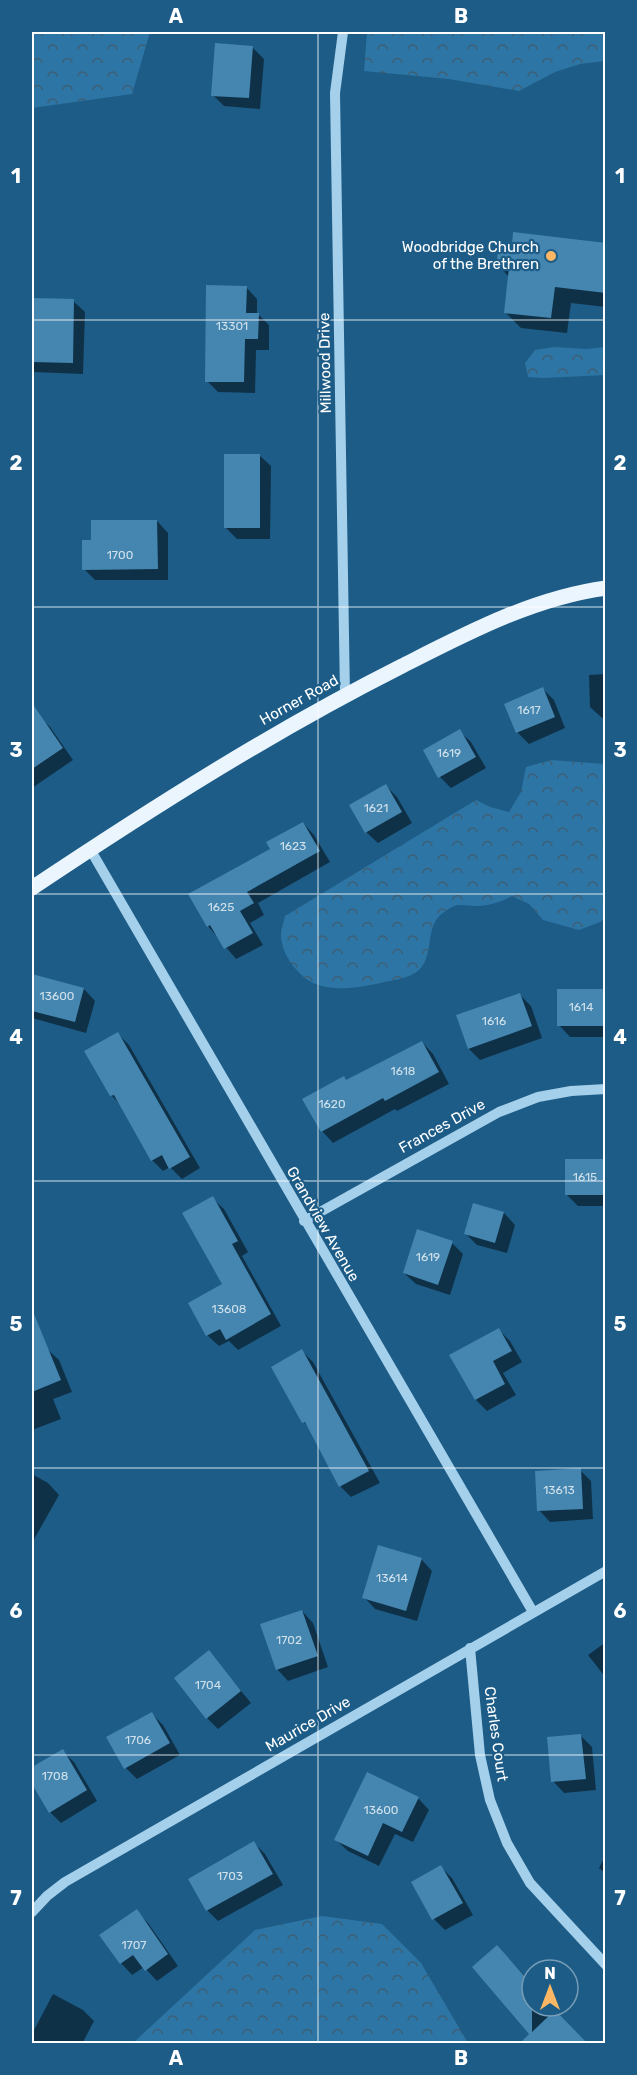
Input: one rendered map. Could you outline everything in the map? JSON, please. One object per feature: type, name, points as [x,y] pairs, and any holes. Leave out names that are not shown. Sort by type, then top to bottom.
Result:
[{"type":"main road","name":"Horner Road","points":[[32,888],[234,758],[345,695],[438,647],[523,609],[558,598],[606,588]]},
{"type":"street","name":"Millwood Drive","points":[[343,32],[335,93],[345,695]]},
{"type":"street","name":"Grandview Avenue","points":[[90,849],[533,1612]]},
{"type":"street","name":"Frances Drive","points":[[304,1221],[499,1112],[538,1097],[571,1091],[606,1089]]},
{"type":"street","name":"Maurice Drive","points":[[32,1912],[65,1882],[606,1571]]},
{"type":"street","name":"Charles Court","points":[[470,1648],[480,1755],[490,1800],[507,1843],[530,1883],[606,1965]]},
{"type":"green space","points":[[32,32],[150,32],[132,94],[32,108]]},
{"type":"green space","points":[[367,32],[605,32],[605,61],[580,64],[555,72],[519,91],[449,79],[364,71]]},
{"type":"green space","points":[[554,347],[587,349],[605,347],[605,375],[528,377],[525,363],[535,350]]},
{"type":"green space","points":[[551,760],[605,764],[606,917],[600,922],[579,930],[543,920],[529,904],[512,896],[486,905],[463,905],[448,909],[433,925],[424,964],[411,975],[359,987],[332,988],[316,984],[297,971],[287,957],[282,941],[281,932],[285,916],[476,800],[509,812],[521,792],[526,767]]},
{"type":"green space","points":[[322,1916],[382,1924],[421,1963],[468,2043],[133,2043],[255,1930]]},
{"type":"building","points":[[215,43],[253,46],[249,98],[211,96]]},
{"type":"building","name":"Woodbridge Church of the Brethren","points":[[513,232],[606,243],[606,293],[555,287],[551,318],[504,313],[509,267],[496,266],[499,244],[512,245]]},
{"type":"building","points":[[206,285],[247,286],[246,313],[259,313],[258,339],[245,339],[244,382],[205,382]]},
{"type":"building","points":[[32,298],[74,299],[73,363],[32,362]]},
{"type":"building","points":[[224,454],[260,454],[260,528],[224,528]]},
{"type":"building","points":[[91,520],[157,520],[158,569],[82,570],[82,540],[91,540]]},
{"type":"building","points":[[543,687],[555,717],[516,733],[504,704]]},
{"type":"building","points":[[32,703],[63,748],[32,769]]},
{"type":"building","points":[[460,729],[476,757],[438,778],[423,750]]},
{"type":"building","points":[[386,784],[402,812],[365,833],[349,805]]},
{"type":"building","points":[[303,822],[320,851],[247,892],[254,903],[240,911],[253,933],[224,949],[210,925],[207,927],[188,894],[270,849],[266,842]]},
{"type":"building","points":[[32,974],[84,988],[75,1022],[32,1011]]},
{"type":"building","points":[[557,989],[605,989],[605,1026],[557,1026]]},
{"type":"building","points":[[520,993],[532,1026],[468,1049],[456,1015]]},
{"type":"building","points":[[118,1032],[190,1157],[169,1169],[162,1155],[151,1161],[114,1095],[110,1096],[84,1051]]},
{"type":"building","points":[[422,1041],[439,1072],[385,1101],[383,1098],[321,1132],[302,1099],[344,1076],[346,1080]]},
{"type":"building","points":[[565,1159],[606,1159],[606,1195],[565,1195]]},
{"type":"building","points":[[213,1196],[238,1241],[232,1244],[271,1314],[226,1340],[220,1329],[206,1336],[188,1303],[222,1284],[182,1213]]},
{"type":"building","points":[[473,1203],[504,1212],[495,1243],[464,1234]]},
{"type":"building","points":[[417,1229],[453,1241],[438,1285],[403,1273]]},
{"type":"building","points":[[32,1309],[61,1380],[32,1392]]},
{"type":"building","points":[[499,1328],[512,1351],[493,1361],[505,1384],[475,1400],[449,1355]]},
{"type":"building","points":[[302,1349],[369,1471],[339,1487],[305,1422],[302,1423],[271,1367]]},
{"type":"building","points":[[581,1468],[583,1509],[537,1511],[535,1471]]},
{"type":"building","points":[[378,1545],[422,1558],[406,1611],[362,1598]]},
{"type":"building","points":[[302,1610],[318,1656],[276,1670],[260,1624]]},
{"type":"building","points":[[209,1650],[241,1691],[206,1719],[174,1678]]},
{"type":"building","points":[[152,1712],[170,1743],[124,1769],[106,1737]]},
{"type":"building","points":[[581,1734],[586,1779],[551,1782],[547,1737]]},
{"type":"building","points":[[63,1749],[87,1790],[49,1813],[32,1784],[32,1767]]},
{"type":"building","points":[[367,1772],[419,1797],[402,1832],[383,1823],[368,1856],[334,1840]]},
{"type":"building","points":[[254,1841],[273,1874],[206,1911],[188,1879]]},
{"type":"building","points":[[441,1865],[463,1903],[432,1920],[411,1882]]},
{"type":"building","points":[[137,1909],[168,1954],[145,1971],[133,1955],[120,1964],[99,1935]]},
{"type":"building","points":[[497,1945],[520,1971],[520,2018],[532,2018],[532,2032],[547,2018],[563,2018],[587,2043],[520,2043],[529,2034],[472,1967]]},
{"type":"place","name":"Woodbridge Church of the Brethren","points":[[551,256]]}]
